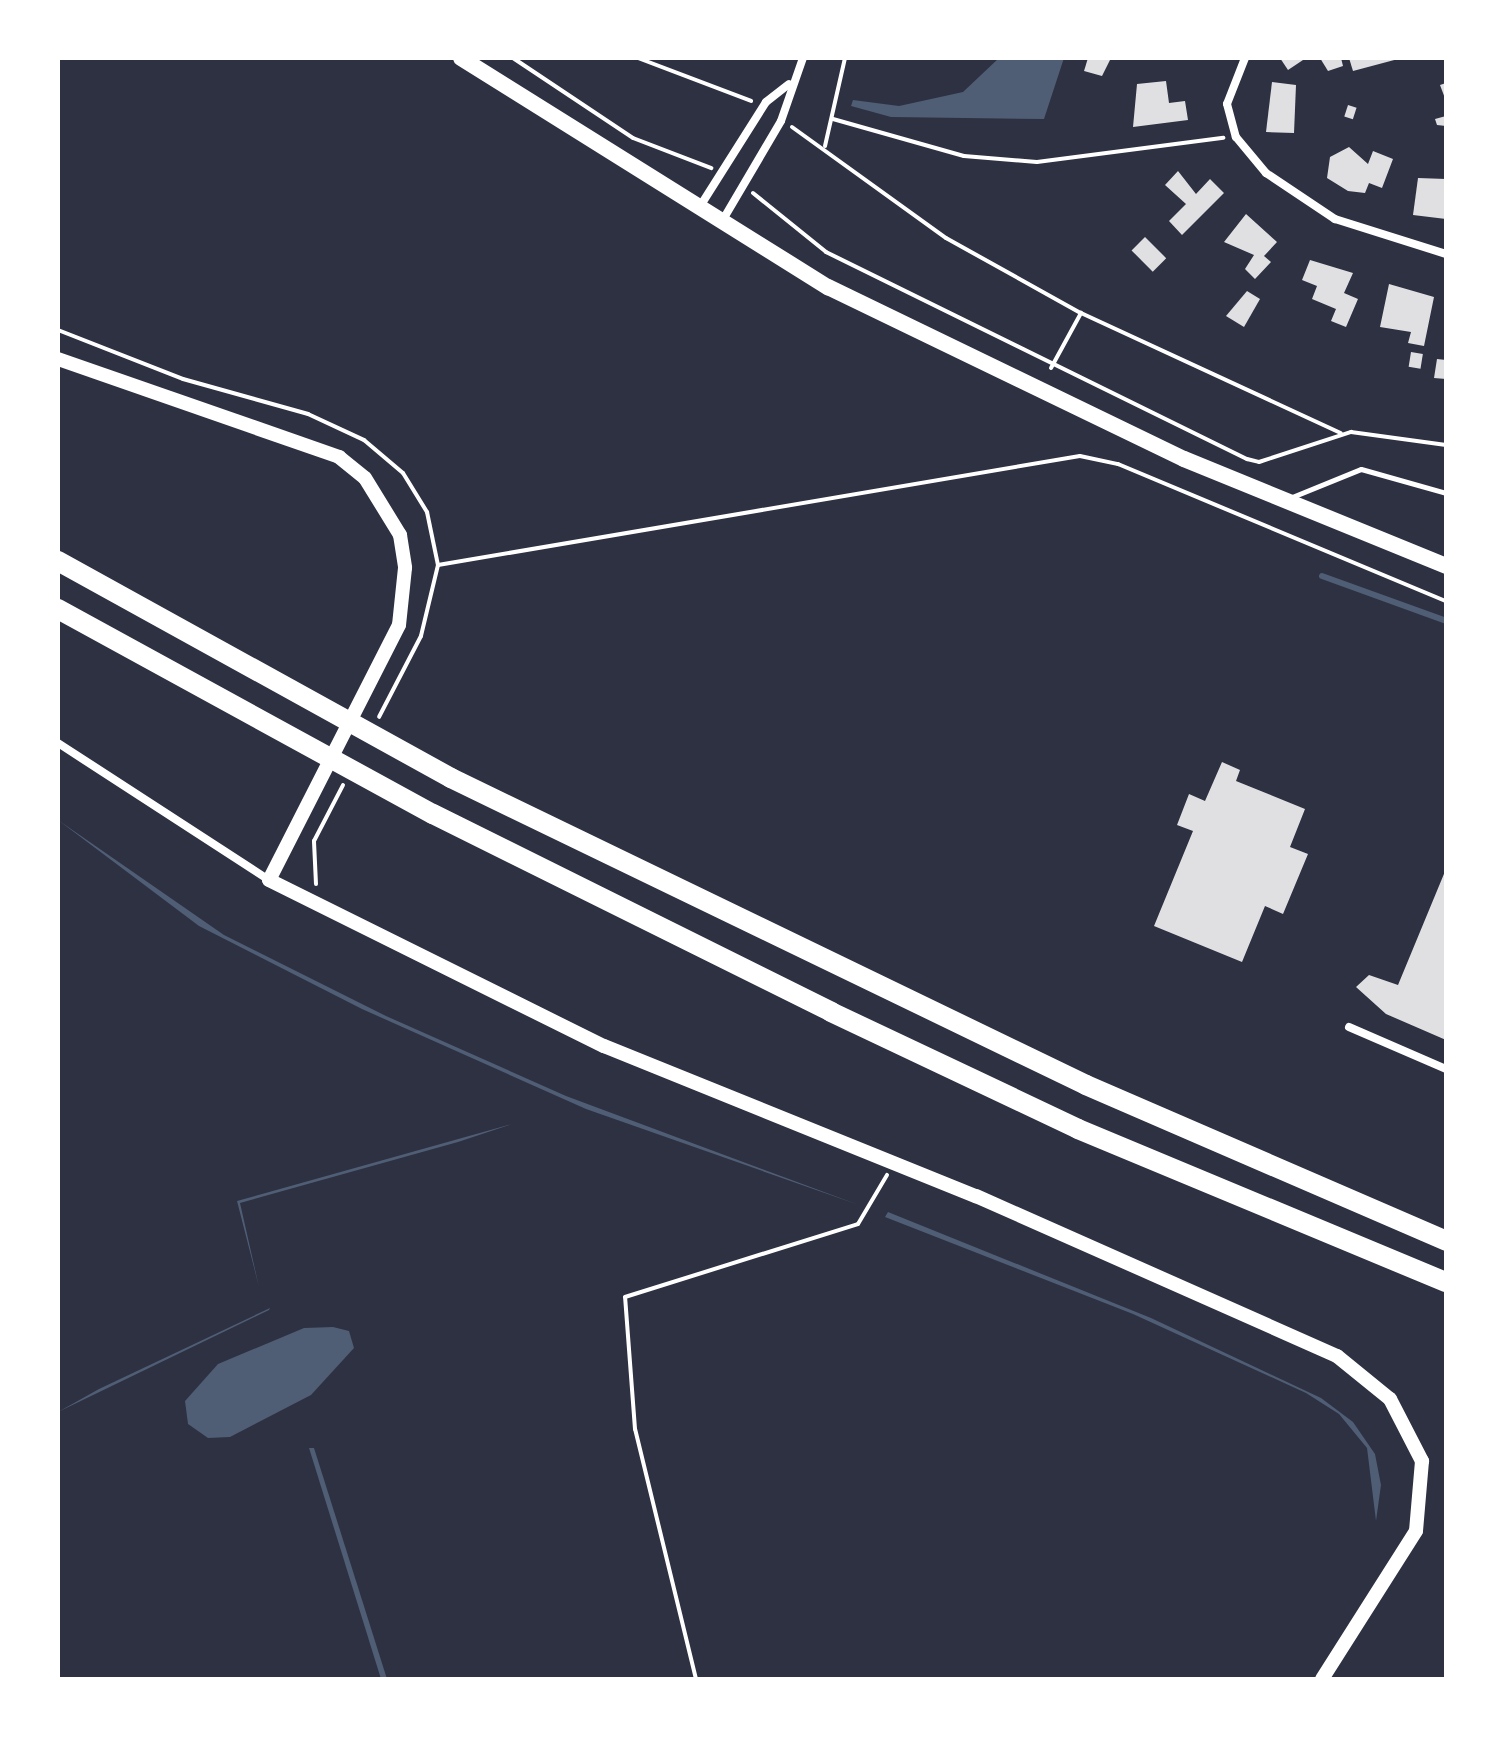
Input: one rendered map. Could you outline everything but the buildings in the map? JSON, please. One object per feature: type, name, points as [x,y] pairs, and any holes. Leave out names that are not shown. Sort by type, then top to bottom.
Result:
[{"type":"highway","points":[[58,561],[480,792],[1086,1085],[1446,1241]]},
{"type":"highway","points":[[58,609],[433,814],[831,1012],[1078,1129],[1446,1282]]},
{"type":"main road","points":[[461,58],[697,210],[964,355],[1281,501],[1446,566]]},
{"type":"street","points":[[721,224],[781,121],[790,84],[803,58]]},
{"type":"street","points":[[1245,58],[1227,104],[1236,137],[1266,173],[1335,219],[1446,254]]},
{"type":"street","points":[[697,210],[762,108],[790,84]]},
{"type":"street","points":[[58,359],[287,435],[365,478],[400,535],[405,568],[399,625],[269,880]]},
{"type":"street","points":[[58,743],[269,880],[506,1002],[891,1162],[1337,1356],[1390,1399],[1422,1461],[1416,1531],[1322,1679]]},
{"type":"street","points":[[1349,1027],[1446,1069]]},
{"type":"lane","points":[[1281,501],[1361,469],[1446,493]]},
{"type":"path","points":[[513,58],[633,138],[721,173]]},
{"type":"path","points":[[638,58],[730,88],[762,108]]},
{"type":"path","points":[[825,146],[845,58]]},
{"type":"path","points":[[833,119],[964,156],[1037,162],[1236,137]]},
{"type":"path","points":[[781,121],[825,146],[946,238],[1081,313],[1341,433],[1446,445]]},
{"type":"path","points":[[743,187],[826,252],[1051,368],[1247,459],[1267,460],[1341,433]]},
{"type":"path","points":[[1051,368],[1081,313]]},
{"type":"path","points":[[405,669],[433,604],[438,565],[1080,456],[1118,464],[1446,601]]},
{"type":"path","points":[[309,901],[319,876],[314,841]]},
{"type":"path","points":[[696,1679],[635,1429],[624,1309],[632,1294],[858,1224],[891,1162]]},
{"type":"water","points":[[999,58],[1064,58],[1044,119],[891,117],[851,106],[853,100],[899,106],[963,92]]},
{"type":"water","points":[[58,820],[224,935],[386,1016],[566,1096],[859,1205],[586,1109],[362,1009],[199,926]]},
{"type":"water","points":[[512,1124],[240,1203],[259,1287],[237,1201]]},
{"type":"water","points":[[888,1212],[1151,1318],[1321,1398],[1353,1422],[1375,1454],[1381,1485],[1376,1521],[1367,1448],[1339,1414],[1306,1393],[1133,1314],[885,1217]]},
{"type":"water","points":[[269,1310],[58,1412],[99,1389]]},
{"type":"water","points":[[333,1327],[349,1331],[354,1348],[311,1395],[230,1437],[208,1438],[188,1424],[185,1401],[218,1364],[304,1328]]},
{"type":"water","points":[[309,1448],[314,1448],[387,1679],[381,1679]]},
{"type":"waterway","points":[[1322,576],[1446,621]]}]
